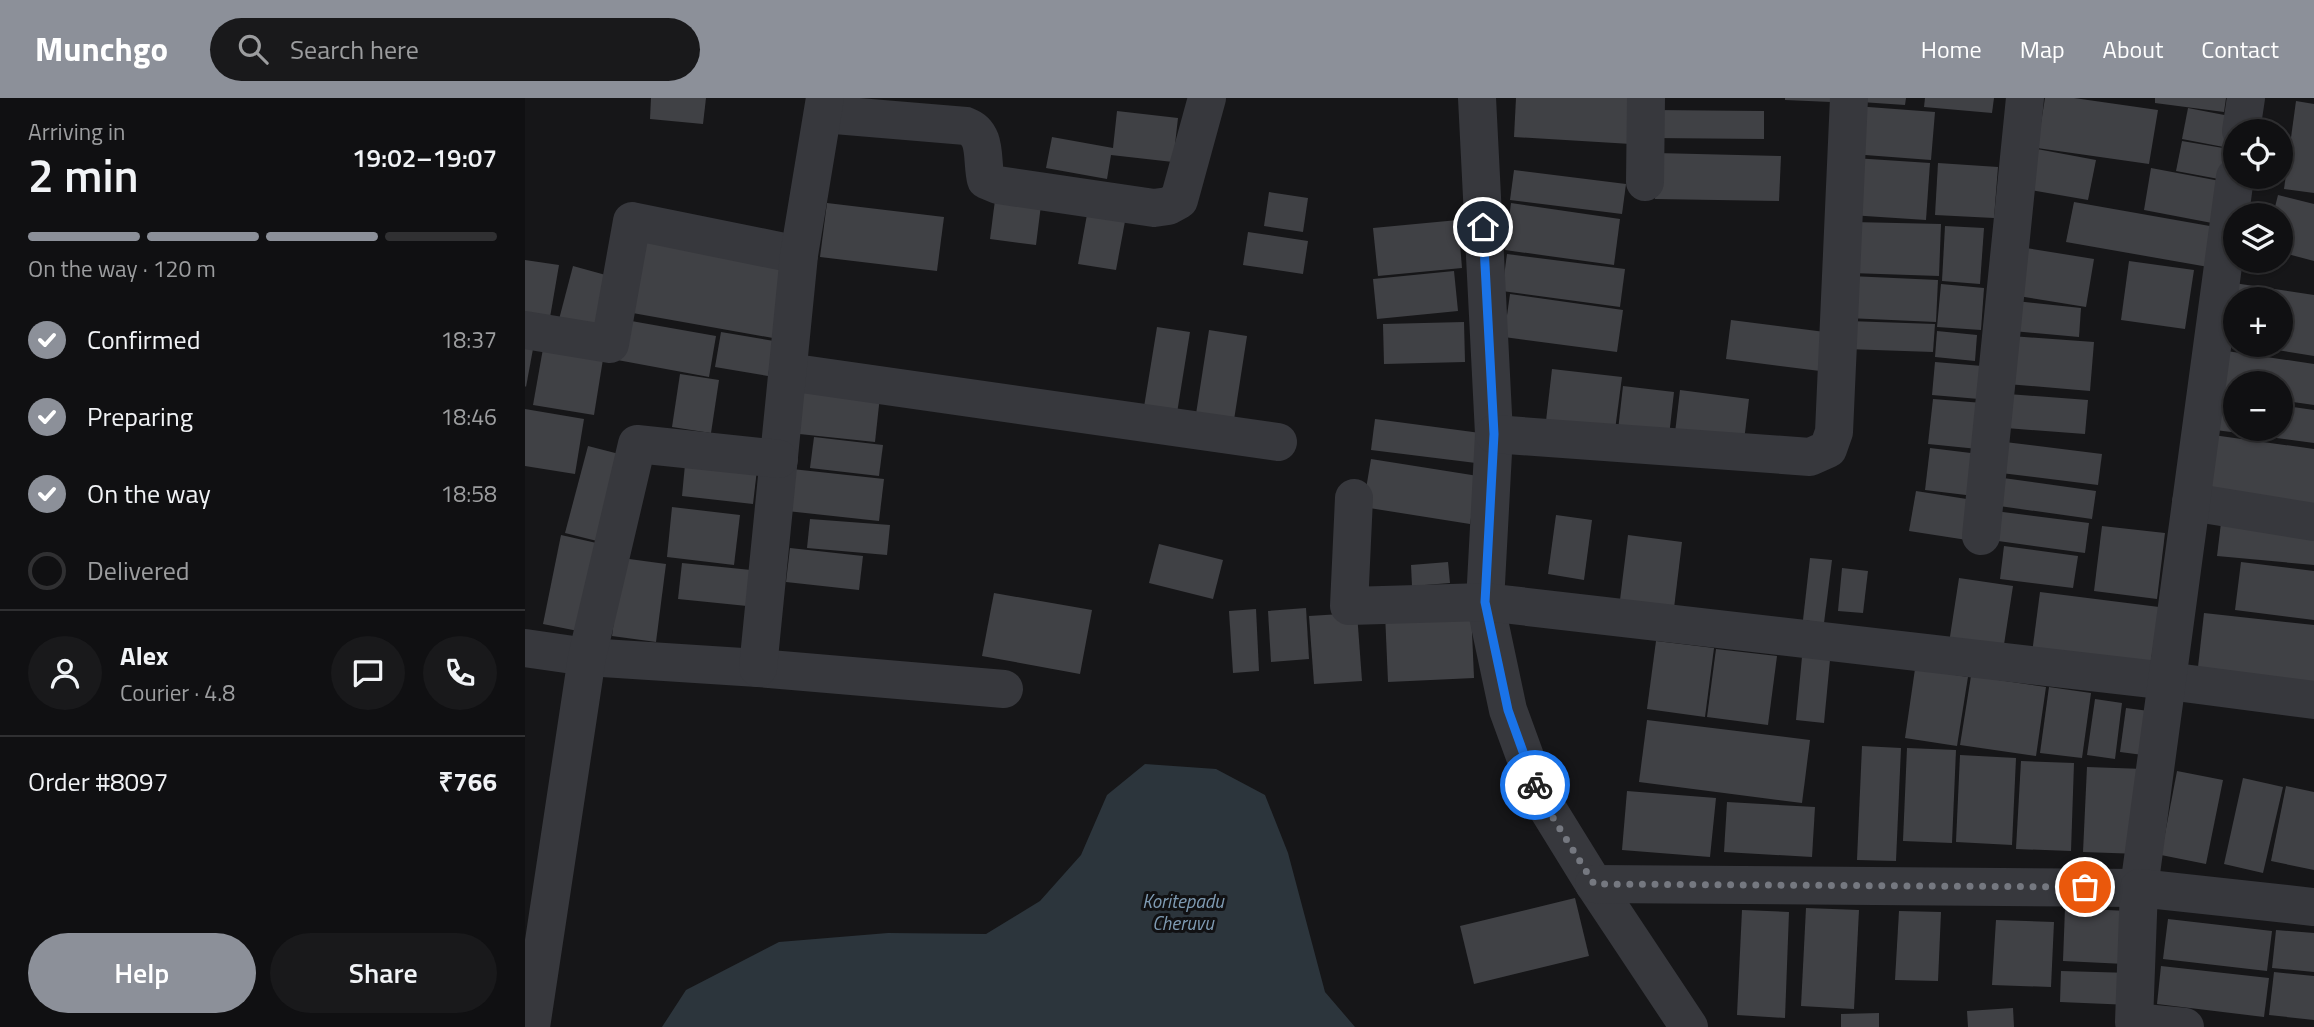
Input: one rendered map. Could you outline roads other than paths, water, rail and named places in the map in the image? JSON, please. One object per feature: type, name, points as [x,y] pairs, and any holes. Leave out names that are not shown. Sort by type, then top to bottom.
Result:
[{"type":"street","points":[[758,668],[799,255],[824,106],[966,126],[975,130],[981,137],[986,180],[997,185],[1154,208],[1168,206],[1179,200],[1207,98]]},
{"type":"street","points":[[1477,98],[1494,434],[1485,602],[1508,710],[1539,795],[1594,884],[1689,1027]]},
{"type":"street","points":[[1645,182],[1646,98]]},
{"type":"street","points":[[1494,434],[1810,457],[1828,449],[1834,432],[1849,98]]},
{"type":"street","points":[[1981,536],[2025,98]]},
{"type":"street","points":[[2243,119],[2246,98]]},
{"type":"street","points":[[2185,1027],[2134,1022],[2139,888],[2233,189]]},
{"type":"street","points":[[525,330],[610,344],[632,221],[799,255]]},
{"type":"street","points":[[788,372],[1278,442]]},
{"type":"street","points":[[531,1027],[537,903],[587,657],[637,444],[779,459]]},
{"type":"street","points":[[1354,498],[1349,606],[1485,602],[2314,700]]},
{"type":"street","points":[[2191,502],[2314,522]]},
{"type":"street","points":[[525,648],[587,657],[758,668],[1004,689]]},
{"type":"street","points":[[1594,884],[2139,888],[2314,907]]},
{"type":"water","name":"Koritepadu Cheruvu","points":[[1145,764],[1216,769],[1265,795],[1288,853],[1325,992],[1355,1027],[662,1027],[686,990],[779,942],[888,933],[986,934],[1040,901],[1081,855],[1107,795]]}]
